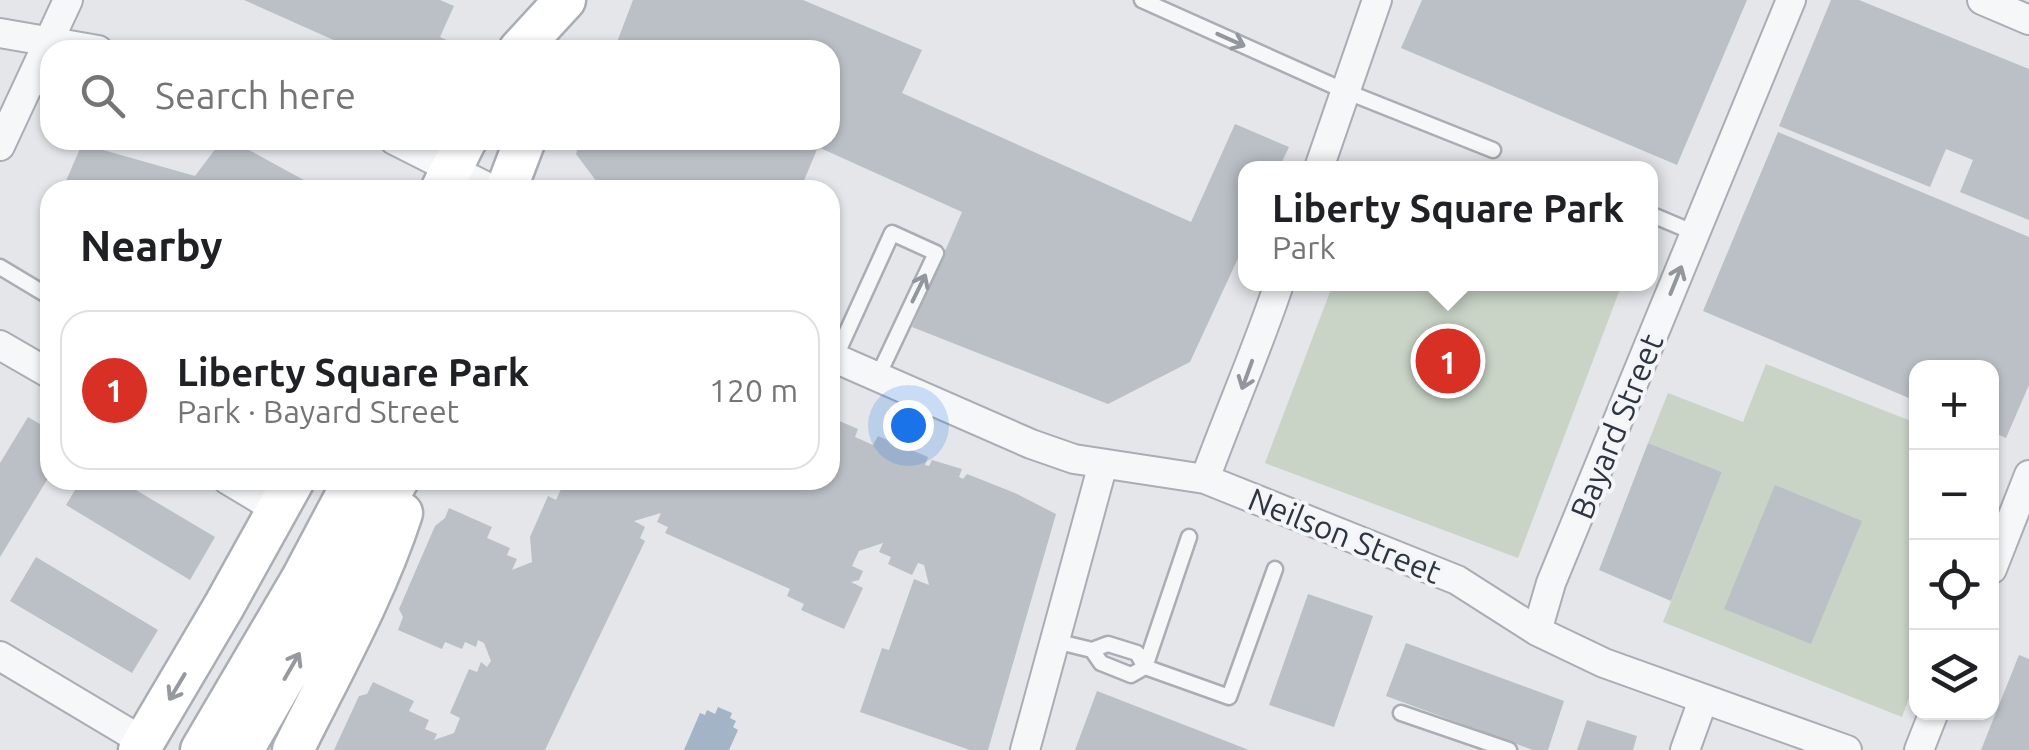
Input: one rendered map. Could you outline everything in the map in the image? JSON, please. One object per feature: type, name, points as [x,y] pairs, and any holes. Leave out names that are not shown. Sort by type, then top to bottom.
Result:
[{"type":"main road","points":[[529,40],[565,0]]},
{"type":"main road","points":[[563,40],[578,0]]},
{"type":"main road","points":[[510,180],[521,150]]},
{"type":"main road","points":[[201,750],[302,580],[349,490]]},
{"type":"main road","points":[[243,750],[392,490]]},
{"type":"main road","points":[[293,750],[384,561],[409,490]]},
{"type":"main road","points":[[142,746],[286,495]]},
{"type":"street","points":[[50,40],[68,0]]},
{"type":"street","points":[[1321,161],[1377,0]]},
{"type":"street","name":"Bayard Street","points":[[1537,631],[1551,582],[1791,0]]},
{"type":"street","points":[[1982,0],[2029,20]]},
{"type":"street","points":[[0,33],[40,40]]},
{"type":"street","points":[[0,146],[40,87]]},
{"type":"street","points":[[417,150],[476,180]]},
{"type":"street","points":[[1206,479],[1277,291]]},
{"type":"street","points":[[3,354],[40,370]]},
{"type":"street","name":"Neilson Street","points":[[840,360],[1031,444],[1074,458],[1206,479],[1457,580],[1537,631],[1604,663],[1703,700],[1766,737],[1847,750]]},
{"type":"street","points":[[1025,750],[1103,464]]},
{"type":"street","points":[[1999,551],[2029,476]]},
{"type":"street","points":[[0,656],[142,746]]},
{"type":"street","points":[[1685,750],[1703,700]]},
{"type":"street","points":[[1919,750],[1931,720]]},
{"type":"lane","points":[[1142,0],[1346,91],[1493,150]]},
{"type":"lane","points":[[1658,217],[1695,232]]},
{"type":"lane","points":[[840,342],[892,234],[936,253],[878,376]]},
{"type":"lane","points":[[0,267],[40,291]]},
{"type":"lane","points":[[1145,667],[1189,537]]},
{"type":"lane","points":[[1054,641],[1092,650],[1108,644],[1137,653],[1145,667],[1229,697],[1275,569]]},
{"type":"lane","points":[[1401,712],[1509,750]]},
{"type":"shaded area","points":[[1330,291],[1619,291],[1518,558],[1265,463]]},
{"type":"shaded area","points":[[1766,364],[1909,420],[1909,698],[1902,717],[1663,622],[1722,472],[1648,443],[1668,393],[1743,422]]},
{"type":"water","points":[[718,707],[732,713],[730,718],[736,721],[733,727],[738,730],[729,750],[684,750],[700,713],[705,715],[707,710],[715,714]]},
{"type":"building","points":[[244,0],[440,0],[454,6],[440,37],[446,40],[334,40]]},
{"type":"building","points":[[633,0],[803,0],[922,50],[902,93],[1191,222],[1235,124],[1289,147],[1282,161],[1238,161],[1238,258],[1190,362],[1108,404],[912,327],[962,212],[825,150],[840,150],[840,40],[618,40]]},
{"type":"building","points":[[1422,0],[1747,0],[1677,165],[1401,48]]},
{"type":"building","points":[[1831,0],[1859,0],[2029,69],[2029,220],[1960,192],[1973,160],[1946,149],[1930,187],[1779,126]]},
{"type":"building","points":[[1778,132],[2029,237],[2029,385],[2006,438],[1999,435],[1999,360],[1909,360],[1909,398],[1703,311]]},
{"type":"building","points":[[79,150],[103,150],[195,176],[214,150],[249,150],[304,180],[66,180]]},
{"type":"building","points":[[577,150],[817,150],[804,180],[596,180],[576,154]]},
{"type":"building","points":[[28,417],[40,424],[41,490],[0,557],[0,463]]},
{"type":"building","points":[[840,421],[858,429],[855,437],[873,445],[878,436],[928,457],[925,465],[929,466],[932,460],[962,469],[959,477],[963,479],[967,474],[1056,514],[988,750],[970,750],[860,712],[882,648],[889,650],[914,579],[929,585],[924,565],[918,563],[912,575],[888,564],[891,557],[879,552],[883,543],[859,551],[852,566],[863,571],[859,580],[851,582],[863,588],[844,629],[801,610],[804,604],[787,596],[790,589],[665,533],[668,527],[657,522],[661,513],[634,521],[645,527],[640,538],[645,541],[545,750],[334,750],[359,696],[367,694],[373,682],[414,701],[409,711],[429,720],[425,729],[437,734],[434,740],[454,733],[460,718],[450,713],[469,669],[477,672],[481,662],[487,667],[491,661],[484,643],[478,640],[476,647],[465,642],[462,649],[445,642],[442,649],[398,630],[403,617],[399,609],[435,526],[449,508],[492,527],[487,538],[510,548],[507,555],[517,559],[512,570],[532,562],[530,537],[548,496],[556,500],[561,490],[840,490]]},
{"type":"building","points":[[1648,443],[1722,472],[1671,601],[1599,570]]},
{"type":"building","points":[[1775,485],[1862,521],[1811,644],[1724,609]]},
{"type":"building","points":[[75,490],[136,490],[215,537],[190,580],[66,505]]},
{"type":"building","points":[[36,557],[158,630],[132,673],[10,601]]},
{"type":"building","points":[[1308,594],[1373,616],[1334,727],[1269,705]]},
{"type":"building","points":[[1406,643],[1564,701],[1548,750],[1533,750],[1386,696]]},
{"type":"building","points":[[2019,655],[2029,659],[2029,750],[1981,750],[1993,720],[1999,720],[1999,705]]},
{"type":"building","points":[[1097,691],[1249,750],[1075,750]]},
{"type":"building","points":[[1587,720],[1637,736],[1633,750],[1577,750]]},
{"type":"place","name":"Liberty Square Park","points":[[1448,361]]}]
